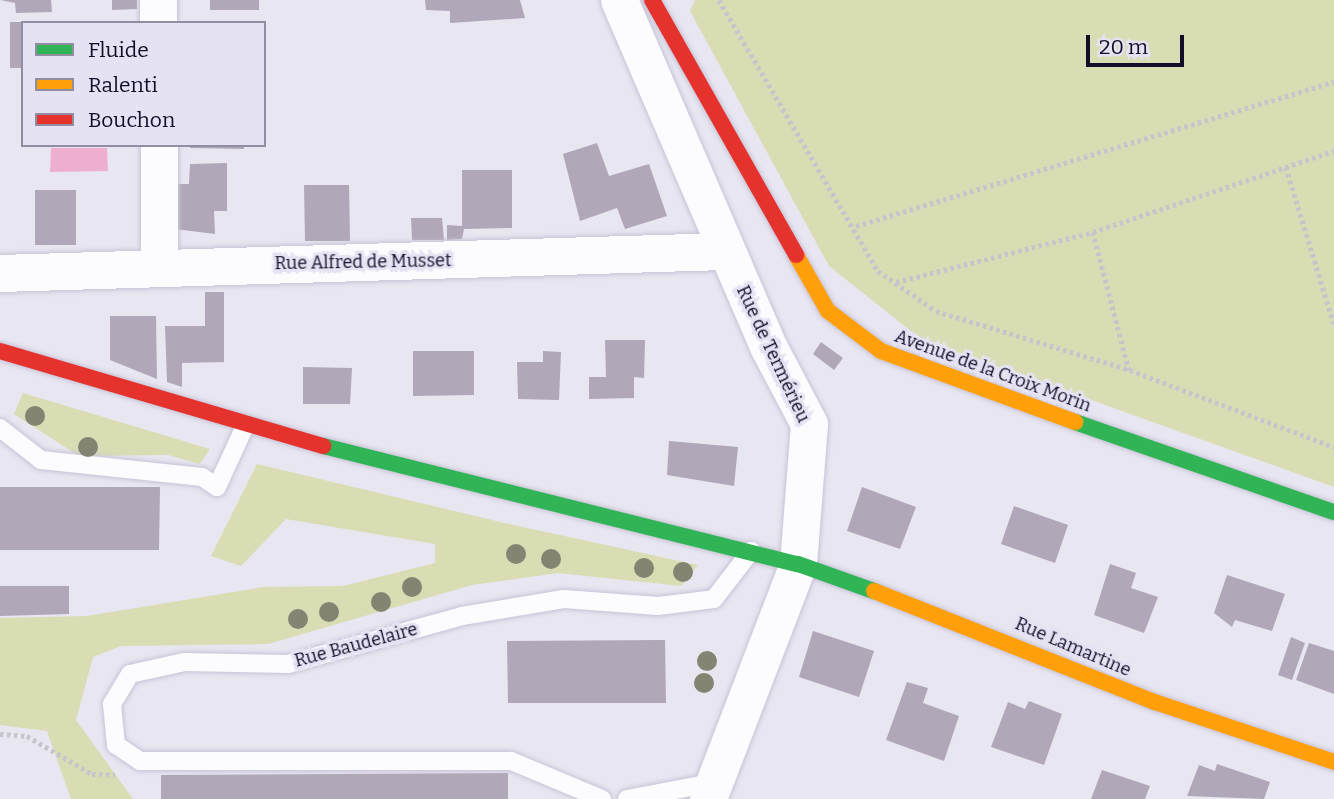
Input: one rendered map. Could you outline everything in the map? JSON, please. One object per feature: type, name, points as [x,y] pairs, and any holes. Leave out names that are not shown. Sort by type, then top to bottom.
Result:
[{"type":"street","points":[[158,0],[159,21]]},
{"type":"street","name":"Rue de Termérieu","points":[[619,0],[725,251],[809,424],[798,564],[712,791]]},
{"type":"street","name":"Avenue de la Croix Morin","points":[[652,0],[828,311],[881,351],[932,372],[1334,512]]},
{"type":"street","points":[[159,147],[159,265]]},
{"type":"street","name":"Rue Alfred de Musset","points":[[0,273],[159,265],[725,251]]},
{"type":"street","points":[[0,351],[246,425],[798,564]]},
{"type":"street","name":"Rue Lamartine","points":[[798,564],[1001,636],[1155,702],[1334,762]]},
{"type":"lane","points":[[0,428],[41,460],[202,477],[217,487],[246,425]]},
{"type":"lane","name":"Rue Baudelaire","points":[[140,761],[116,745],[112,705],[130,674],[184,662],[289,664],[462,617],[565,599],[658,606],[714,599],[751,551]]},
{"type":"lane","points":[[140,761],[511,761],[602,799]]},
{"type":"lane","points":[[626,799],[712,791]]},
{"type":"path","points":[[719,0],[856,226],[878,271],[936,311],[1130,370],[1334,447]]},
{"type":"path","points":[[856,226],[1334,82]]},
{"type":"path","points":[[895,283],[1093,232],[1334,151]]},
{"type":"path","points":[[1286,166],[1334,324]]},
{"type":"path","points":[[1093,232],[1130,370]]},
{"type":"path","points":[[0,734],[27,736],[92,774],[137,776],[140,761]]},
{"type":"green space","points":[[695,0],[1334,0],[1334,487],[921,339],[829,266],[690,11]]},
{"type":"green space","points":[[23,393],[210,449],[200,464],[168,455],[79,456],[14,414]]},
{"type":"green space","points":[[257,464],[509,524],[698,565],[681,586],[558,573],[472,585],[268,644],[121,646],[93,657],[76,720],[133,799],[71,799],[47,731],[0,725],[0,618],[87,616],[263,587],[343,586],[435,563],[435,544],[286,519],[241,566],[211,556]]},
{"type":"shaded area","points":[[51,148],[107,148],[108,171],[50,172]]},
{"type":"building","points":[[0,0],[51,0],[52,12],[16,13],[15,3]]},
{"type":"building","points":[[112,0],[137,0],[137,9],[112,10]]},
{"type":"building","points":[[210,0],[259,0],[259,10],[210,10]]},
{"type":"building","points":[[425,0],[520,0],[525,18],[450,23],[450,11],[426,10]]},
{"type":"building","points":[[10,22],[21,22],[21,68],[10,68]]},
{"type":"building","points":[[597,143],[609,176],[649,164],[667,216],[625,229],[617,208],[580,221],[563,154]]},
{"type":"building","points":[[244,147],[244,149],[190,148]]},
{"type":"building","points":[[227,163],[227,211],[214,211],[215,234],[175,229],[175,184],[189,184],[190,164]]},
{"type":"building","points":[[462,170],[512,170],[512,228],[464,229],[462,239],[447,240],[447,225],[462,226]]},
{"type":"building","points":[[304,185],[349,185],[350,241],[305,241]]},
{"type":"building","points":[[35,190],[76,190],[76,245],[35,245]]},
{"type":"building","points":[[411,218],[442,218],[444,240],[412,240]]},
{"type":"building","points":[[205,292],[224,292],[224,362],[182,363],[182,387],[167,382],[165,326],[205,326]]},
{"type":"building","points":[[110,316],[156,316],[157,379],[110,360]]},
{"type":"building","points":[[605,340],[645,340],[644,378],[634,377],[634,398],[589,399],[589,377],[606,377]]},
{"type":"building","points":[[821,342],[843,358],[834,370],[813,354]]},
{"type":"building","points":[[413,351],[474,351],[474,395],[413,396]]},
{"type":"building","points":[[543,351],[561,352],[559,400],[518,399],[517,362],[543,362]]},
{"type":"building","points":[[303,367],[352,368],[350,404],[303,404]]},
{"type":"building","points":[[669,441],[738,447],[734,486],[667,475]]},
{"type":"building","points":[[0,487],[160,487],[159,550],[0,550]]},
{"type":"building","points":[[862,487],[916,507],[900,549],[847,531]]},
{"type":"building","points":[[1014,506],[1068,525],[1055,563],[1001,544]]},
{"type":"building","points":[[1110,564],[1136,573],[1131,588],[1158,597],[1144,633],[1094,615]]},
{"type":"building","points":[[1227,575],[1285,594],[1272,631],[1235,620],[1232,627],[1214,613]]},
{"type":"building","points":[[0,586],[69,586],[69,614],[0,616]]},
{"type":"building","points":[[813,631],[874,651],[859,697],[799,677]]},
{"type":"building","points":[[1291,637],[1305,643],[1292,680],[1278,675]]},
{"type":"building","points":[[665,640],[666,703],[508,703],[507,641]]},
{"type":"building","points":[[1309,643],[1334,651],[1334,694],[1296,680]]},
{"type":"building","points":[[907,682],[928,688],[923,703],[959,716],[944,761],[886,740]]},
{"type":"building","points":[[1029,701],[1062,714],[1044,765],[991,747],[1008,702],[1025,709]]},
{"type":"building","points":[[1217,764],[1270,782],[1264,799],[1187,796],[1199,765],[1215,771]]},
{"type":"building","points":[[1102,770],[1150,786],[1145,799],[1091,799]]},
{"type":"building","points":[[508,773],[508,799],[161,799],[161,775]]},
{"type":"traffic: fast","points":[[1075,422],[1334,512]]},
{"type":"traffic: fast","points":[[323,446],[798,564],[874,591]]},
{"type":"traffic: slow","points":[[796,255],[828,311],[881,351],[1075,422]]},
{"type":"traffic: slow","points":[[874,591],[1155,702],[1334,762]]},
{"type":"traffic: jam","points":[[652,0],[796,255]]},
{"type":"traffic: jam","points":[[0,351],[323,446]]}]
